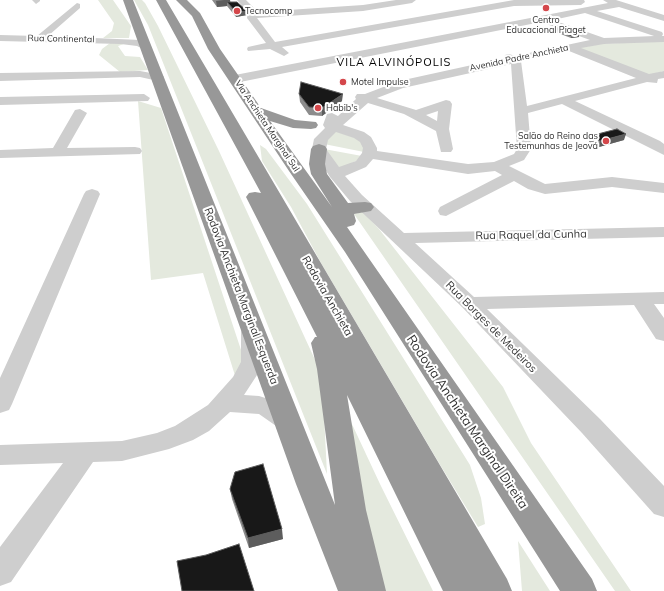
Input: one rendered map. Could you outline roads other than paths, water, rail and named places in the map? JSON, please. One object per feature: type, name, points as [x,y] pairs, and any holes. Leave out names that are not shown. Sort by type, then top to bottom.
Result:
[{"type":"highway","name":"Rodovia Anchieta Marginal Esquerda","points":[[128,0],[136,39],[252,324],[288,421],[355,591]]},
{"type":"highway","name":"Via Anchieta Marginal Sul","points":[[181,0],[196,15],[214,49],[297,171],[351,246]]},
{"type":"highway","points":[[190,0],[196,15]]},
{"type":"highway","name":"Rodovia Anchieta","points":[[154,2],[211,106],[495,591]]},
{"type":"highway","points":[[211,106],[297,171]]},
{"type":"highway","name":"Rodovia Anchieta","points":[[211,106],[305,293],[354,384],[461,591]]},
{"type":"highway","points":[[257,111],[290,124],[311,125]]},
{"type":"highway","points":[[319,146],[317,164],[319,174],[344,211],[351,246]]},
{"type":"highway","points":[[344,211],[366,207]]},
{"type":"highway","name":"Rodovia Anchieta Marginal Direita","points":[[351,246],[580,591]]},
{"type":"highway","points":[[305,293],[330,369],[352,510],[369,591]]},
{"type":"street","points":[[241,0],[253,12],[252,18],[273,46],[304,66]]},
{"type":"street","points":[[298,12],[301,0]]},
{"type":"street","points":[[253,15],[298,12],[357,4],[412,0]]},
{"type":"street","points":[[523,1],[536,16],[600,40]]},
{"type":"street","points":[[252,49],[523,1],[612,2],[664,18]]},
{"type":"street","points":[[460,2],[518,24]]},
{"type":"street","points":[[235,79],[586,11],[612,2]]},
{"type":"street","points":[[357,4],[391,24],[428,41]]},
{"type":"street","points":[[39,39],[77,6]]},
{"type":"street","points":[[586,11],[664,37]]},
{"type":"street","name":"Avenida Padre Anchieta","points":[[319,146],[332,121],[362,97],[395,82],[600,40],[664,37]]},
{"type":"street","name":"Rua Continental","points":[[0,38],[136,39]]},
{"type":"street","points":[[567,46],[664,84]]},
{"type":"street","points":[[369,154],[460,168],[497,166],[515,160],[524,151],[522,111],[516,63],[511,58]]},
{"type":"street","points":[[0,77],[151,73]]},
{"type":"street","points":[[522,111],[664,74]]},
{"type":"street","points":[[362,97],[416,114],[442,129]]},
{"type":"street","points":[[0,101],[144,98]]},
{"type":"street","points":[[565,101],[663,148]]},
{"type":"street","points":[[416,114],[446,104],[442,129],[446,149]]},
{"type":"street","points":[[58,152],[80,113]]},
{"type":"street","points":[[332,121],[363,138],[369,144],[369,154],[364,161],[356,167],[335,174]]},
{"type":"street","name":"Avenida Padre Anchieta","points":[[311,125],[332,121]]},
{"type":"street","name":"Rua Borges de Medeiros","points":[[311,125],[319,128],[319,146],[335,174],[397,238],[469,303],[591,426],[664,506]]},
{"type":"street","points":[[0,154],[135,151]]},
{"type":"street","points":[[497,166],[512,176],[534,186],[545,189],[612,182],[664,188]]},
{"type":"street","points":[[446,210],[512,176]]},
{"type":"street","points":[[0,404],[92,194]]},
{"type":"street","name":"Rua Raquel da Cunha","points":[[397,238],[664,232]]},
{"type":"street","points":[[469,303],[664,298]]},
{"type":"street","points":[[640,299],[664,334]]},
{"type":"street","points":[[0,455],[85,453],[136,449],[166,440],[200,424],[225,403],[248,372],[252,362],[252,324]]},
{"type":"street","points":[[225,403],[259,405],[269,408],[288,421]]},
{"type":"street","points":[[0,572],[85,453]]},
{"type":"place","name":"Centro Educacional Piaget","points":[[546,8]]},
{"type":"place","name":"Tecnocomp","points":[[237,11]]},
{"type":"place","name":"Motel Impulse","points":[[343,82]]},
{"type":"place","name":"Habib's","points":[[318,108]]},
{"type":"place","name":"Salão do Reino das Testemunhas de Jeová","points":[[606,141]]},
{"type":"district","name":"VILA ALVINÓPOLIS","points":[[394,63]]}]
